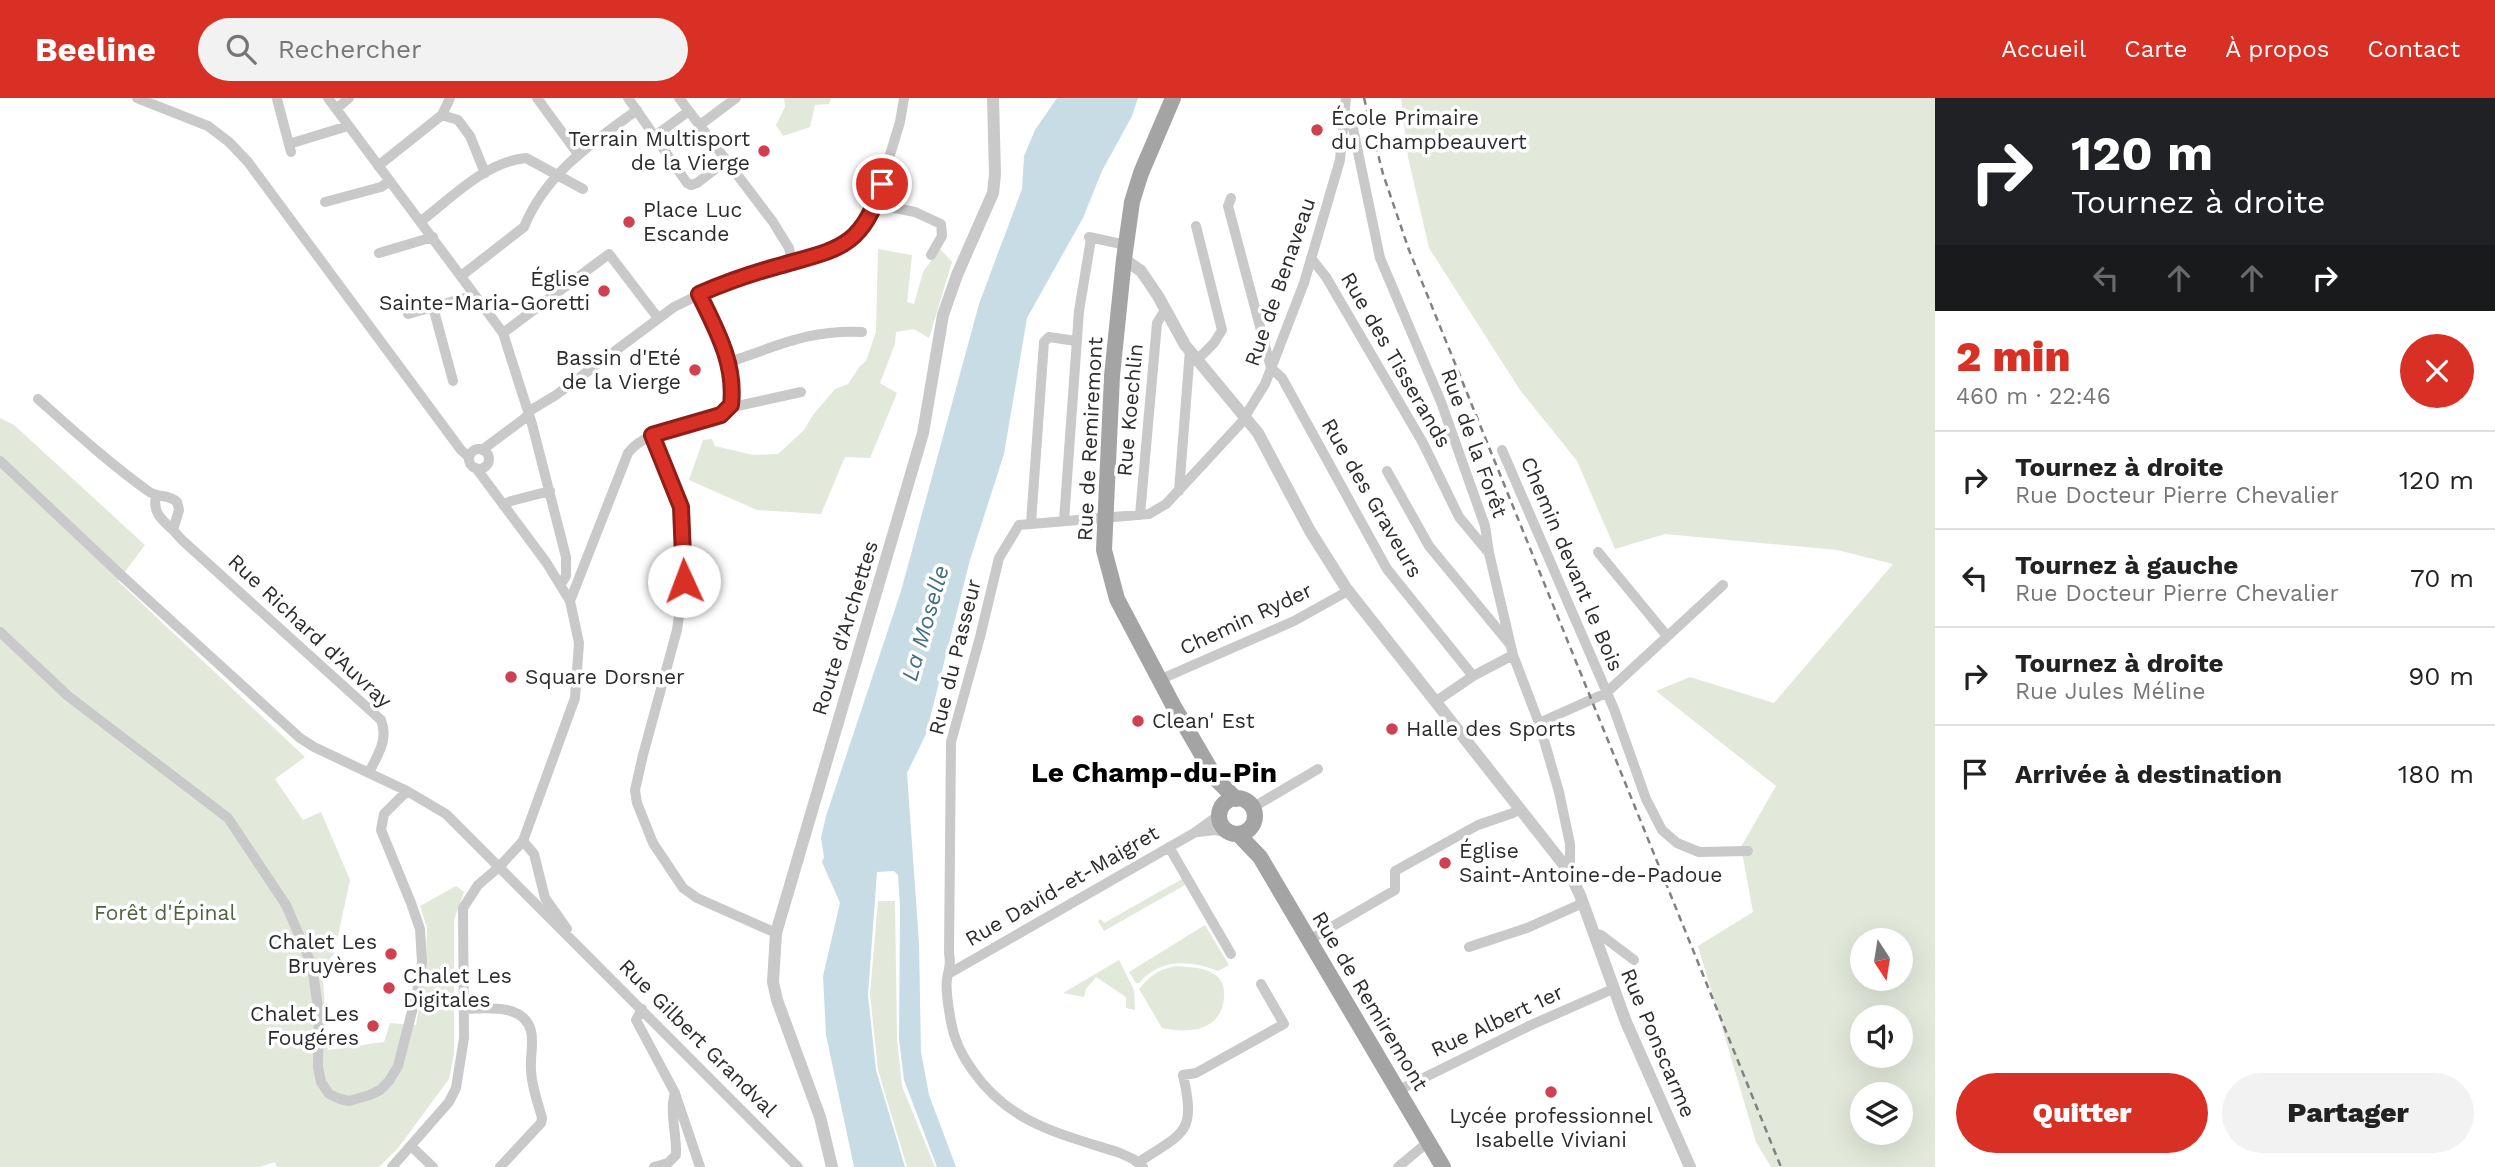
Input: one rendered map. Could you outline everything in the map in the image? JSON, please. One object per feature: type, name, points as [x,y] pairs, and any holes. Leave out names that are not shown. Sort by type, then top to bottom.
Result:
[{"type":"main road","name":"Rue de Remiremont","points":[[1173,98],[1132,202],[1112,376],[1104,550],[1110,581],[1117,599],[1216,779],[1226,806]]},
{"type":"main road","points":[[1248,803],[1252,816],[1246,832],[1234,834],[1223,828],[1226,806],[1248,803]]},
{"type":"main road","name":"Rue de Remiremont","points":[[1252,816],[1260,857]]},
{"type":"main road","name":"Rue de Remiremont","points":[[1234,834],[1260,857],[1443,1167]]},
{"type":"street","points":[[137,98],[151,100],[208,125],[248,162],[453,438],[479,457],[491,489],[561,584],[570,601],[579,643],[575,698],[523,841],[478,885],[463,908],[464,1038],[456,1088],[449,1102],[392,1167]]},
{"type":"street","points":[[328,98],[503,333],[550,491],[566,557],[566,576],[561,584]]},
{"type":"street","points":[[336,109],[349,98]]},
{"type":"street","points":[[378,166],[442,115],[450,98]]},
{"type":"street","points":[[537,98],[578,154]]},
{"type":"street","points":[[628,98],[687,183],[697,183],[727,160]]},
{"type":"street","points":[[680,98],[774,222],[789,248],[792,262]]},
{"type":"street","points":[[700,125],[736,98]]},
{"type":"street","points":[[479,457],[528,414],[658,318],[699,294],[829,252],[848,241],[870,218],[876,204],[897,133],[904,98]]},
{"type":"street","name":"Route d'Archettes","points":[[832,1167],[820,1117],[777,1000],[773,982],[776,933],[923,433],[943,315],[957,275],[993,193],[993,98]]},
{"type":"street","name":"Rue de Benaveau","points":[[1104,518],[1149,514],[1159,509],[1179,491],[1246,416],[1265,384],[1311,258],[1340,160],[1346,98]]},
{"type":"street","points":[[277,99],[290,148],[348,126]]},
{"type":"street","points":[[461,276],[524,227],[556,174],[637,110]]},
{"type":"street","points":[[656,135],[689,111]]},
{"type":"street","points":[[442,115],[457,120],[470,136],[485,173]]},
{"type":"street","name":"Rue de la Forêt","points":[[1345,116],[1353,128],[1380,258],[1441,402],[1485,526],[1513,656],[1539,723],[1559,792],[1570,845],[1570,864],[1567,870]]},
{"type":"street","points":[[421,221],[491,168],[526,158],[583,189]]},
{"type":"street","points":[[325,202],[381,187],[390,181]]},
{"type":"street","points":[[1231,198],[1228,206],[1271,368]]},
{"type":"street","points":[[876,204],[915,212],[941,224],[942,236],[931,255]]},
{"type":"street","points":[[1179,491],[1194,355],[1214,343],[1222,330],[1196,226]]},
{"type":"street","points":[[379,253],[433,237]]},
{"type":"street","points":[[1064,521],[1076,341],[1090,238],[1125,252]]},
{"type":"street","name":"Rue Ponscarme","points":[[1125,252],[1141,271],[1194,355],[1246,416],[1272,457],[1328,562],[1348,591],[1567,870],[1583,903],[1613,989],[1690,1167]]},
{"type":"street","points":[[503,333],[609,254],[658,318]]},
{"type":"street","name":"Rue des Tisserands","points":[[1311,258],[1326,277],[1423,443],[1459,517],[1489,553]]},
{"type":"street","points":[[699,294],[716,327],[729,362],[732,376],[729,408]]},
{"type":"street","points":[[408,314],[475,295]]},
{"type":"street","points":[[433,307],[453,381]]},
{"type":"street","name":"Rue Koechlin","points":[[1140,515],[1157,323],[1166,310]]},
{"type":"street","points":[[729,362],[807,335],[834,331],[862,332]]},
{"type":"street","points":[[1076,341],[1049,337],[1044,342],[1031,523],[1104,518]]},
{"type":"street","name":"Rue des Graveurs","points":[[1271,368],[1282,378],[1391,575],[1473,676]]},
{"type":"street","points":[[570,601],[628,453],[634,444],[652,435],[721,415],[729,408],[801,393]]},
{"type":"street","name":"Rue Richard d'Auvray","points":[[38,399],[105,458],[156,497],[168,496],[177,502],[179,510],[173,530]]},
{"type":"street","points":[[652,435],[681,507],[684,581],[677,630],[635,790],[637,803],[653,844],[683,888],[697,898],[776,933]]},
{"type":"street","name":"Chemin devant le Bois","points":[[1502,450],[1606,692],[1646,799],[1662,830],[1676,843],[1699,852],[1748,851]]},
{"type":"street","name":"Rue Gilbert Grandval","points":[[0,461],[300,737],[314,747],[407,790],[446,814],[798,1167]]},
{"type":"street","points":[[1387,471],[1439,561],[1510,644]]},
{"type":"street","points":[[503,505],[550,491]]},
{"type":"street","name":"Rue Richard d'Auvray","points":[[156,497],[159,517],[182,540],[381,720],[385,739],[369,773]]},
{"type":"street","name":"Rue du Passeur","points":[[1031,523],[1019,525],[999,558],[951,742],[950,973],[947,979],[951,1025],[957,1045],[984,1086],[996,1098],[1034,1125],[1120,1153],[1141,1165]]},
{"type":"street","points":[[1598,552],[1667,636]]},
{"type":"street","points":[[1539,723],[1606,692],[1723,585]]},
{"type":"street","name":"Chemin Ryder","points":[[1160,680],[1294,621],[1348,591]]},
{"type":"street","points":[[0,632],[68,696],[228,818],[286,905],[312,965],[318,1015],[318,1067],[321,1082],[328,1094],[348,1101],[380,1090],[398,1066],[417,992],[422,962],[419,929],[381,830],[384,814],[407,790]]},
{"type":"street","points":[[1435,702],[1473,676],[1513,656]]},
{"type":"street","points":[[1252,816],[1318,769]]},
{"type":"street","name":"Rue David-et-Maigret","points":[[950,973],[1194,833],[1226,806]]},
{"type":"street","points":[[1309,940],[1395,890],[1395,872],[1478,825],[1520,808]]},
{"type":"street","name":"Rue David-et-Maigret","points":[[1194,833],[1215,830],[1234,834]]},
{"type":"street","name":"Rue Gilbert Grandval","points":[[523,841],[534,854],[545,898],[570,936]]},
{"type":"street","points":[[1169,847],[1231,954]]},
{"type":"street","points":[[1469,947],[1527,928],[1583,903]]},
{"type":"street","name":"Rue Ponscarme","points":[[1594,933],[1601,934],[1634,960]]},
{"type":"street","points":[[1141,1165],[1179,1135],[1187,1123],[1189,1112],[1182,1075],[1196,1073],[1284,1024],[1261,984]]},
{"type":"street","name":"Rue Albert 1er","points":[[1399,1090],[1531,1025],[1613,989]]},
{"type":"street","points":[[463,1009],[508,1009],[520,1014],[529,1023],[532,1033],[531,1073],[541,1123],[500,1167]]},
{"type":"street","points":[[642,1009],[636,1020],[675,1093],[699,1167]]},
{"type":"street","points":[[654,1167],[668,1163],[676,1155],[676,1127],[672,1105],[675,1093]]},
{"type":"street","points":[[1398,1167],[1428,1142]]},
{"type":"street","points":[[411,1146],[433,1167]]},
{"type":"green space","points":[[784,98],[831,98],[829,104],[815,105],[810,127],[783,136],[776,125],[785,107]]},
{"type":"green space","points":[[1401,98],[1935,98],[1935,1167],[1771,1167],[1756,1142],[1698,946],[1753,912],[1741,847],[1776,786],[1656,691],[1690,677],[1774,703],[1893,564],[1837,550],[1665,534],[1615,549],[1577,461],[1520,390],[1429,248],[1408,157]]},
{"type":"green space","points":[[878,249],[912,255],[907,302],[914,304],[923,272],[940,249],[952,262],[929,338],[914,329],[896,332],[895,344],[880,383],[897,393],[870,458],[845,457],[821,514],[757,510],[689,480],[703,440],[712,439],[715,446],[753,455],[778,454],[804,430],[835,389],[848,384],[866,361],[876,332]]},
{"type":"green space","name":"Forêt d'Épinal","points":[[0,418],[14,425],[145,545],[118,581],[305,757],[275,779],[303,820],[321,812],[350,880],[334,954],[322,967],[328,1050],[384,1042],[390,1023],[416,1025],[426,963],[427,928],[420,906],[456,886],[464,892],[454,920],[454,1054],[449,1079],[398,1148],[379,1167],[277,1167],[275,1162],[259,1167],[0,1167]]},
{"type":"green space","points":[[1182,879],[1185,885],[1104,931],[1098,921],[1101,919],[1104,923]]},
{"type":"green space","points":[[878,901],[895,901],[897,1039],[902,1086],[935,1167],[907,1167],[878,1070],[870,994]]},
{"type":"green space","points":[[1205,925],[1229,965],[1218,971],[1186,963],[1166,965],[1136,983],[1129,972]]},
{"type":"green space","points":[[1119,960],[1134,990],[1135,1010],[1126,1008],[1126,997],[1096,977],[1086,989],[1084,997],[1063,993]]},
{"type":"green space","points":[[1177,966],[1206,970],[1217,976],[1222,984],[1222,1008],[1211,1023],[1202,1028],[1162,1028],[1139,989],[1156,973]]},
{"type":"water","name":"La Moselle","points":[[1057,98],[1138,98],[1132,116],[1102,171],[1083,218],[1027,318],[1004,454],[970,560],[926,734],[907,773],[919,943],[921,1052],[929,1095],[956,1167],[937,1167],[904,1080],[899,1039],[900,906],[898,875],[894,871],[877,872],[868,995],[876,1070],[905,1167],[854,1167],[826,1035],[823,976],[840,903],[822,862],[824,857],[821,838],[901,591],[979,304],[1022,189],[1024,156],[1035,130]]},
{"type":"railway","points":[[1364,98],[1383,174],[1409,250],[1781,1167]]},
{"type":"place","name":"École Primaire du Champbeauvert","points":[[1317,130]]},
{"type":"place","name":"Terrain Multisport de la Vierge","points":[[764,151]]},
{"type":"place","name":"Place Luc Escande","points":[[629,222]]},
{"type":"place","name":"Église Sainte-Maria-Goretti","points":[[604,291]]},
{"type":"place","name":"Bassin d'Eté de la Vierge","points":[[695,370]]},
{"type":"place","name":"Square Dorsner","points":[[511,677]]},
{"type":"place","name":"Clean' Est","points":[[1138,721]]},
{"type":"place","name":"Halle des Sports","points":[[1392,729]]},
{"type":"place","name":"Église Saint-Antoine-de-Padoue","points":[[1445,863]]},
{"type":"place","name":"Chalet Les Bruyères","points":[[391,954]]},
{"type":"place","name":"Chalet Les Digitales","points":[[389,988]]},
{"type":"place","name":"Chalet Les Fougéres","points":[[373,1026]]},
{"type":"place","name":"Lycée professionnel Isabelle Viviani","points":[[1551,1092]]},
{"type":"district","name":"Le Champ-du-Pin","points":[[1154,772]]},
{"type":"route","points":[[684,581],[681,507],[652,435],[721,415],[731,405],[732,376],[729,362],[716,327],[699,294],[719,285],[837,248],[848,241],[870,218],[882,184]]}]
